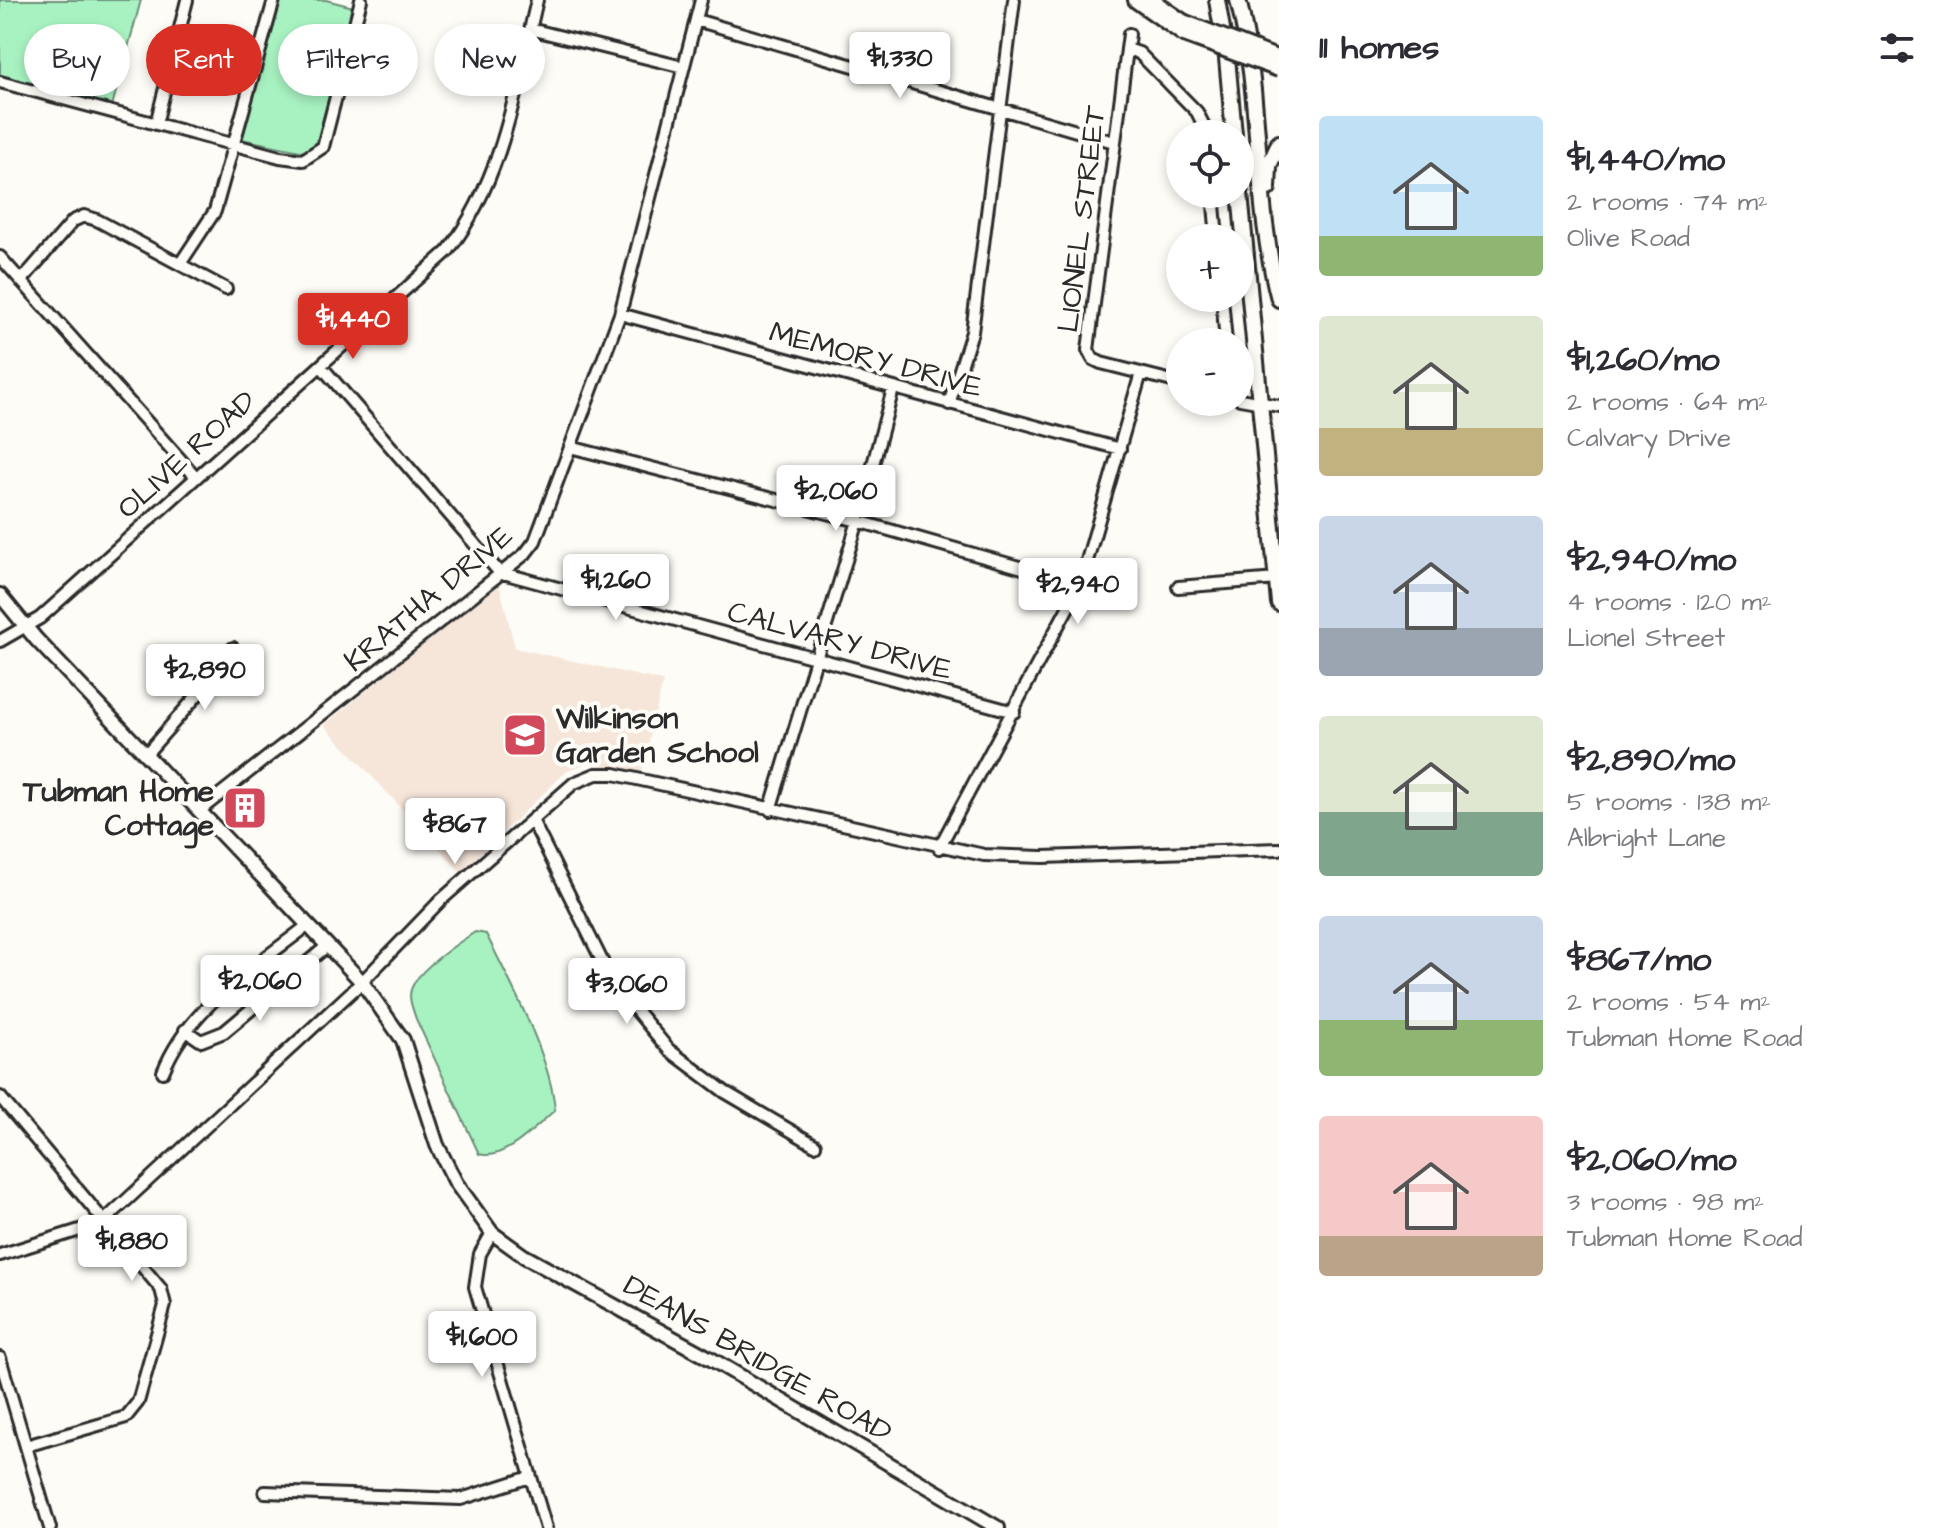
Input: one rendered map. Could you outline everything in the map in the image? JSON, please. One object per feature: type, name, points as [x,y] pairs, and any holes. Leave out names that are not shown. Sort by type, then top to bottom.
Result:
[{"type":"highway","points":[[1136,0],[1184,28],[1279,69]]},
{"type":"highway","points":[[1151,0],[1184,28],[1279,59]]},
{"type":"highway","points":[[1217,0],[1233,120]]},
{"type":"highway","points":[[1238,0],[1247,38],[1270,259],[1279,299]]},
{"type":"highway","points":[[1279,143],[1268,178],[1279,284]]},
{"type":"highway","points":[[1241,208],[1279,603]]},
{"type":"main road","name":"DEANS BRIDGE ROAD","points":[[0,595],[362,982],[403,1040],[437,1145],[456,1183],[492,1233],[524,1256],[698,1352],[998,1528]]},
{"type":"street","points":[[156,124],[187,0]]},
{"type":"street","points":[[180,264],[215,211],[233,144],[242,125],[274,0]]},
{"type":"street","points":[[0,82],[303,160],[323,147],[361,0]]},
{"type":"street","name":"OLIVE ROAD","points":[[531,24],[537,0]]},
{"type":"street","name":"KRATHA DRIVE","points":[[199,811],[525,554],[535,541],[620,314],[642,241],[701,0]]},
{"type":"street","points":[[949,404],[972,332],[1014,0]]},
{"type":"street","points":[[696,20],[1114,142]]},
{"type":"street","points":[[545,33],[683,67]]},
{"type":"street","name":"LIONEL STREET","points":[[1129,34],[1088,350],[1097,361],[1166,379]]},
{"type":"street","points":[[1127,49],[1139,53],[1197,112],[1201,120]]},
{"type":"street","name":"OLIVE ROAD","points":[[0,641],[40,618],[437,262],[476,211],[502,149],[514,96]]},
{"type":"street","points":[[21,281],[73,221],[84,216],[226,289]]},
{"type":"street","points":[[0,257],[196,477]]},
{"type":"street","name":"MEMORY DRIVE","points":[[620,314],[1120,449]]},
{"type":"street","points":[[321,366],[499,572]]},
{"type":"street","points":[[939,848],[1080,585],[1141,373]]},
{"type":"street","points":[[770,810],[858,521],[893,389]]},
{"type":"street","points":[[1254,402],[1279,406]]},
{"type":"street","points":[[570,447],[858,521],[1110,593]]},
{"type":"street","name":"CALVARY DRIVE","points":[[499,572],[1014,712]]},
{"type":"street","points":[[1178,587],[1277,579]]},
{"type":"street","points":[[147,753],[233,648]]},
{"type":"street","points":[[0,1255],[102,1223],[362,982],[441,900],[574,783],[596,774],[614,774],[939,848],[984,855],[1043,857],[1279,849]]},
{"type":"street","points":[[533,822],[612,981],[669,1050],[725,1092],[815,1145]]},
{"type":"street","points":[[163,1072],[172,1048],[185,1030],[230,986],[307,926]]},
{"type":"street","points":[[185,1030],[201,1041],[224,1032],[327,946]]},
{"type":"street","points":[[0,1097],[102,1223],[161,1289],[165,1305],[138,1402],[126,1417],[26,1446]]},
{"type":"street","points":[[492,1233],[480,1254],[475,1287],[546,1528]]},
{"type":"street","points":[[0,1358],[50,1528]]},
{"type":"street","points":[[265,1492],[461,1499],[530,1477]]},
{"type":"shaded area","points":[[499,583],[515,648],[663,681],[642,772],[588,763],[568,770],[461,872],[324,725]]},
{"type":"green space","points":[[0,0],[141,0],[130,40],[130,24],[24,24],[24,82],[0,75]]},
{"type":"green space","points":[[281,0],[326,0],[353,7],[348,24],[278,24],[278,96],[329,96],[316,145],[305,152],[241,139],[253,96],[262,96],[262,66]]},
{"type":"green space","points":[[76,96],[115,96],[112,106]]},
{"type":"green space","points":[[475,932],[486,934],[528,1020],[546,1067],[555,1110],[520,1141],[489,1155],[479,1154],[416,1019],[410,999],[412,987],[423,972]]},
{"type":"place","name":"Wilkinson Garden School","points":[[525,735]]},
{"type":"place","name":"Tubman Home Cottage","points":[[245,808]]}]
